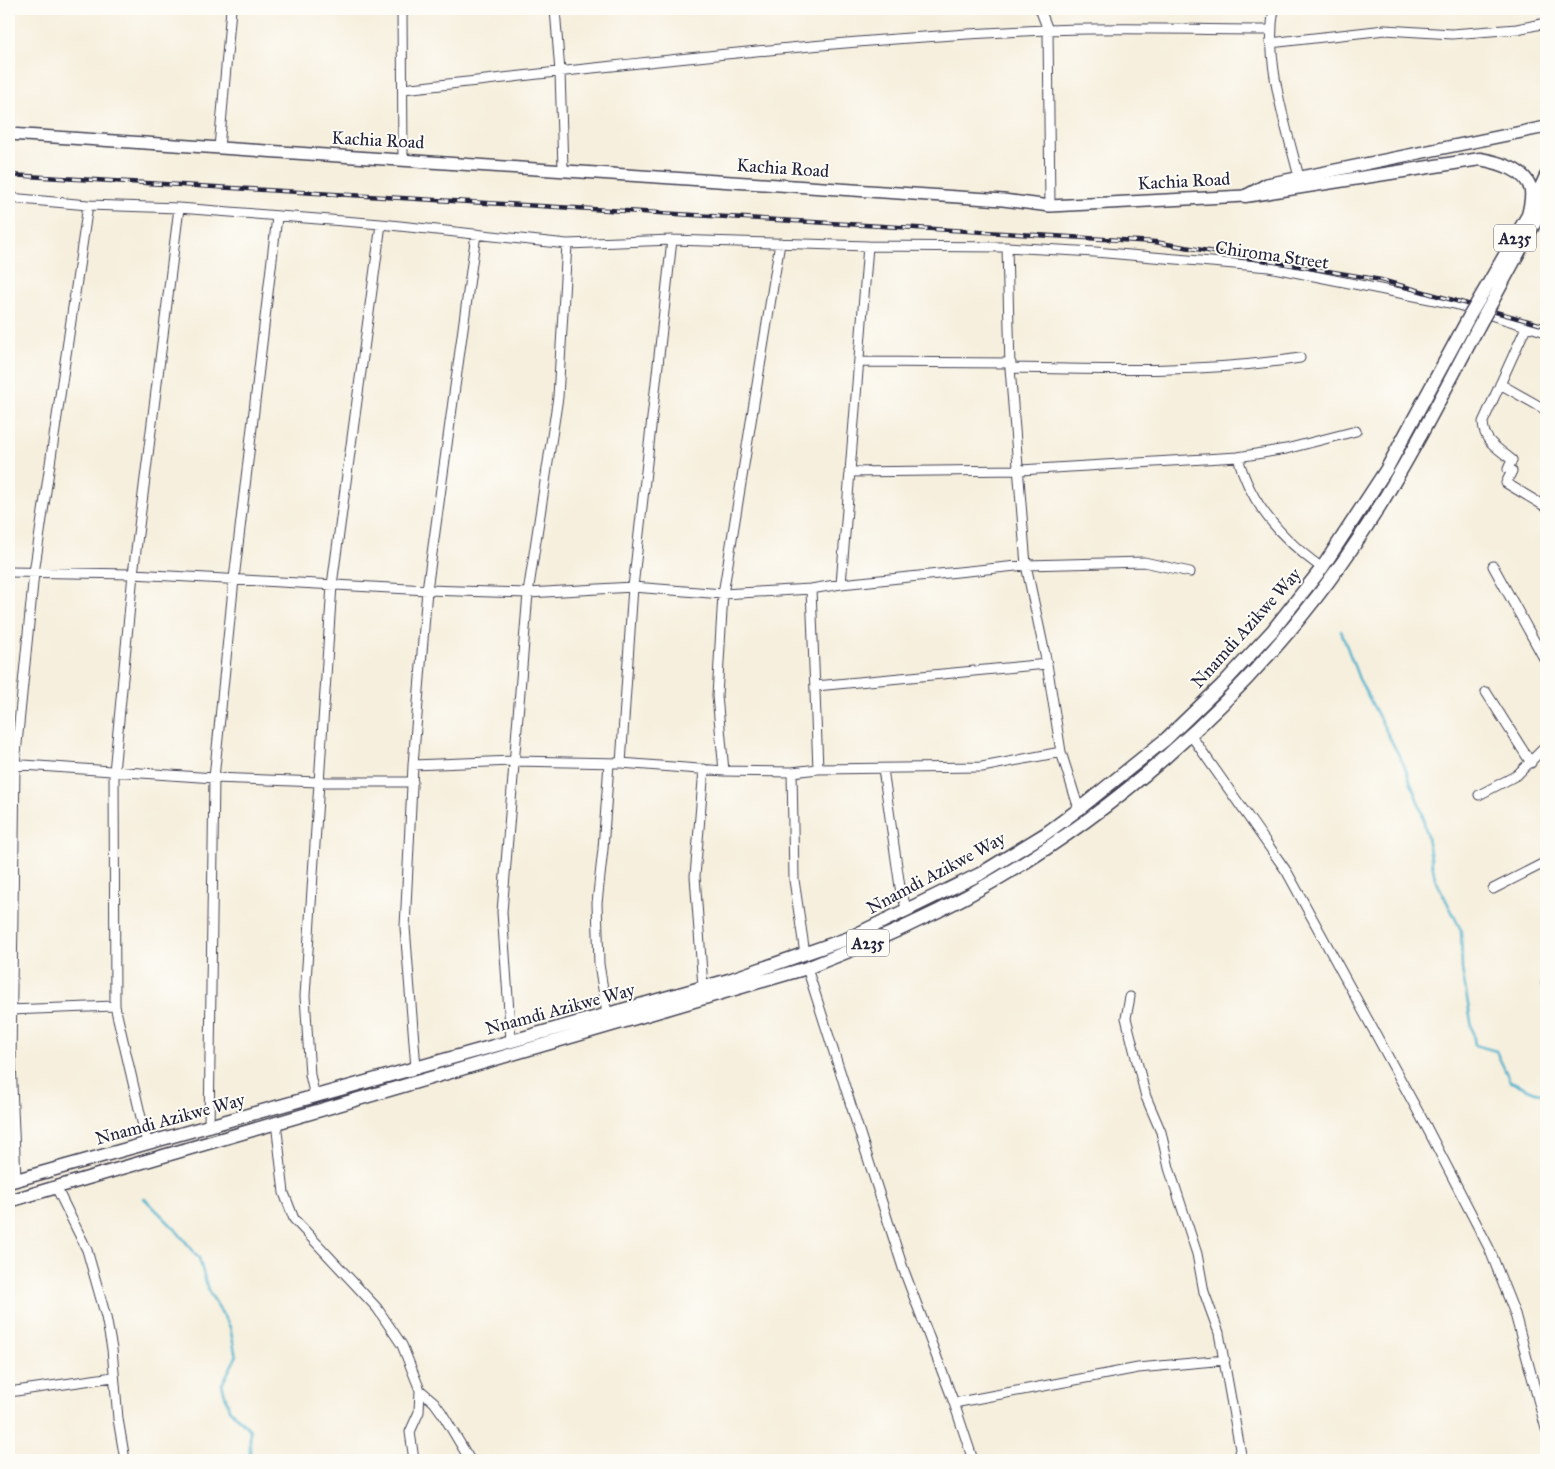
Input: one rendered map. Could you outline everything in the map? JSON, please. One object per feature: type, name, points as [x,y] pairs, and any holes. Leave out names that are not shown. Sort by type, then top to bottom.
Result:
[{"type":"highway","points":[[1245,196],[1480,159],[1509,167],[1527,181],[1532,193],[1528,214]]},
{"type":"highway","name":"Nnamdi Azikwe Way","points":[[9,1201],[57,1189],[276,1122],[806,968],[910,925],[1018,866],[1112,800],[1190,734],[1268,654],[1327,583],[1364,530],[1396,478],[1483,318],[1486,300],[1546,176]]},
{"type":"highway","name":"A235","points":[[1486,300],[1546,202]]},
{"type":"highway","name":"Nnamdi Azikwe Way","points":[[12,1180],[209,1127],[511,1040],[704,987],[849,938],[980,874],[1045,834],[1166,739],[1273,630],[1322,568],[1386,470],[1470,315],[1486,300]]},
{"type":"main road","name":"Kachia Road","points":[[9,134],[563,169],[1003,200],[1050,206],[1245,196],[1267,184],[1546,128]]},
{"type":"street","points":[[219,148],[231,9]]},
{"type":"street","points":[[402,9],[403,159]]},
{"type":"street","points":[[555,9],[560,72],[563,169]]},
{"type":"street","points":[[1040,9],[1048,30],[1050,206]]},
{"type":"street","points":[[1274,9],[1270,30],[1270,43],[1282,111],[1299,177]]},
{"type":"street","points":[[1270,43],[1385,30],[1452,34],[1517,29],[1546,22]]},
{"type":"street","points":[[403,89],[734,53],[1048,30],[1270,30]]},
{"type":"street","name":"Chiroma Street","points":[[9,198],[88,205],[179,208],[381,224],[567,244],[672,240],[868,246],[1007,247],[1095,252],[1269,267],[1455,304],[1546,332]]},
{"type":"street","points":[[12,1180],[10,1010],[12,764],[34,573],[88,205]]},
{"type":"street","points":[[147,1143],[115,1006],[114,772],[133,574],[179,208]]},
{"type":"street","points":[[209,1127],[214,778],[234,579],[277,217]]},
{"type":"street","points":[[315,1097],[310,1075],[306,996],[318,782],[332,585],[381,224]]},
{"type":"street","points":[[416,1068],[405,927],[413,765],[427,590],[476,234]]},
{"type":"street","points":[[621,763],[633,588],[672,240]]},
{"type":"street","points":[[724,772],[717,696],[723,594],[780,243]]},
{"type":"street","points":[[511,1040],[502,912],[528,593],[558,397],[567,244]]},
{"type":"street","points":[[841,584],[868,246]]},
{"type":"street","points":[[1007,247],[1010,365],[1020,470],[1026,564],[1047,664],[1061,752],[1079,809]]},
{"type":"street","points":[[1528,325],[1483,422],[1484,436],[1512,460],[1508,469],[1512,471],[1506,483],[1546,507]]},
{"type":"street","points":[[860,362],[1010,365],[1133,371],[1256,365],[1300,358]]},
{"type":"street","points":[[1500,384],[1546,410]]},
{"type":"street","points":[[850,472],[1020,470],[1238,457],[1286,449],[1356,431]]},
{"type":"street","points":[[1238,457],[1242,474],[1255,500],[1271,523],[1302,554],[1322,568]]},
{"type":"street","points":[[9,572],[133,574],[427,590],[528,593],[633,588],[723,594],[811,589],[841,584],[1026,564],[1144,562],[1190,572]]},
{"type":"street","points":[[1493,566],[1546,662]]},
{"type":"street","points":[[811,589],[818,769]]},
{"type":"street","points":[[816,686],[1047,664]]},
{"type":"street","points":[[1486,692],[1531,763]]},
{"type":"street","points":[[1190,734],[1288,872],[1436,1145],[1489,1248],[1515,1314],[1546,1429]]},
{"type":"street","points":[[1479,794],[1517,775],[1546,746]]},
{"type":"street","points":[[413,765],[513,761],[621,763],[724,772],[792,772],[818,769],[982,767],[1061,752]]},
{"type":"street","points":[[607,1014],[599,964],[597,903],[609,763]]},
{"type":"street","points":[[12,764],[214,778],[318,782],[413,782]]},
{"type":"street","points":[[883,769],[900,887],[906,911]]},
{"type":"street","points":[[704,770],[695,876],[704,987]]},
{"type":"street","points":[[792,772],[794,880],[805,954]]},
{"type":"street","points":[[1493,889],[1546,862]]},
{"type":"street","points":[[806,968],[903,1268],[954,1403],[973,1460]]},
{"type":"street","points":[[1130,997],[1126,1018],[1146,1097],[1161,1132],[1169,1168],[1197,1254],[1204,1292],[1217,1324],[1242,1460]]},
{"type":"street","points":[[10,1010],[115,1006]]},
{"type":"street","points":[[276,1122],[284,1193],[291,1215],[377,1308],[402,1345],[420,1390],[438,1408],[470,1460]]},
{"type":"street","points":[[57,1189],[87,1250],[106,1317],[112,1349],[113,1377],[125,1460]]},
{"type":"street","points":[[954,1403],[1138,1368],[1225,1360]]},
{"type":"street","points":[[9,1392],[113,1377]]},
{"type":"street","points":[[414,1460],[410,1432],[419,1412],[420,1390]]},
{"type":"waterway","points":[[1341,631],[1359,679],[1404,765],[1422,812],[1435,878],[1461,930],[1462,969],[1475,1045],[1496,1051],[1510,1081],[1535,1092],[1546,1094]]},
{"type":"waterway","points":[[144,1198],[175,1229],[199,1258],[208,1290],[230,1327],[236,1357],[222,1384],[229,1409],[250,1430],[250,1460]]},
{"type":"railway","points":[[9,175],[1155,242],[1381,280],[1546,326]]}]
